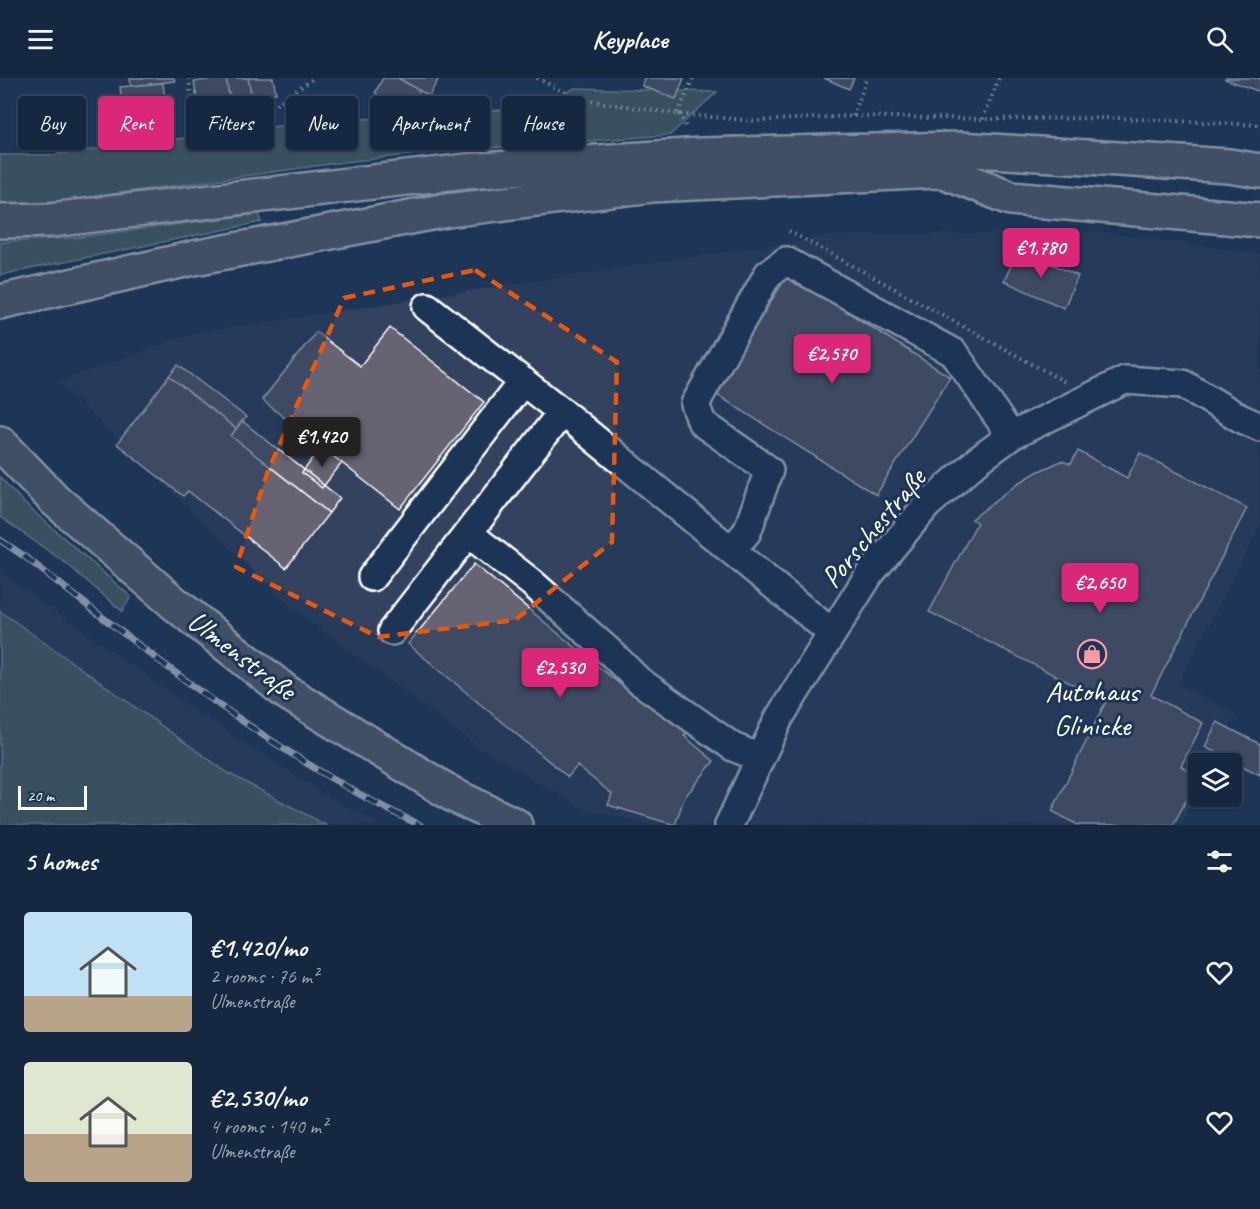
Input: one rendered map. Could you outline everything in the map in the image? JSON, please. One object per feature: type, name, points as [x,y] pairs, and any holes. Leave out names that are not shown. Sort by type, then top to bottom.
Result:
[{"type":"main road","points":[[0,221],[51,220],[466,171],[700,155],[959,149],[1229,166],[1260,171]]},
{"type":"main road","points":[[0,302],[194,258],[447,210],[653,185],[1152,161]]},
{"type":"main road","points":[[943,171],[1011,198],[1260,220]]},
{"type":"main road","name":"Ulmenstraße","points":[[0,443],[55,500],[174,603],[286,692],[455,796],[515,825]]},
{"type":"street","points":[[731,550],[747,532],[770,470],[702,423],[695,404],[768,274],[786,261],[954,353],[1011,436]]},
{"type":"street","points":[[427,307],[562,412],[832,633]]},
{"type":"street","name":"Porschestraße","points":[[729,825],[779,718],[869,575],[927,505],[977,461],[1011,436],[1125,380],[1183,384],[1240,418],[1260,427]]},
{"type":"street","points":[[372,578],[523,381]]},
{"type":"street","points":[[392,631],[562,412]]},
{"type":"street","points":[[468,533],[532,583],[638,680],[733,747],[760,758]]},
{"type":"path","points":[[189,78],[196,139],[242,128],[314,78]]},
{"type":"path","points":[[537,78],[577,99],[678,114],[765,121],[854,116],[983,119],[1118,118],[1260,125]]},
{"type":"path","points":[[678,114],[693,78]]},
{"type":"path","points":[[854,116],[867,78]]},
{"type":"path","points":[[983,119],[999,78]]},
{"type":"path","points":[[789,231],[1090,396]]},
{"type":"highlighted area","points":[[475,270],[617,362],[612,542],[515,620],[378,637],[236,567],[268,471],[344,298]]},
{"type":"shaded area","points":[[1104,232],[1260,254],[1260,526],[1178,684],[1237,714],[1217,753],[1188,753],[1188,807],[1190,807],[1181,825],[650,825],[582,808],[478,747],[291,607],[58,382],[193,333],[835,235]]},
{"type":"shaded area","points":[[0,572],[190,707],[330,798],[382,825],[0,825]]},
{"type":"green space","points":[[575,88],[717,92],[670,135],[585,141],[585,96],[558,96]]},
{"type":"green space","points":[[502,110],[502,147],[490,148],[490,111]]},
{"type":"green space","points":[[358,119],[370,119],[370,150],[460,150],[344,162],[69,200],[0,204],[0,155],[51,155],[98,149],[174,150],[174,139],[186,138],[186,150],[274,150],[274,127],[286,125],[286,150],[358,150]]},
{"type":"green space","points":[[259,214],[262,222],[0,275],[0,242],[72,238]]},
{"type":"green space","points":[[0,477],[24,503],[131,597],[122,611],[67,564],[0,517]]},
{"type":"green space","points":[[0,611],[228,773],[326,825],[0,825]]},
{"type":"building","points":[[130,78],[174,78],[175,81],[131,86]]},
{"type":"building","points":[[226,78],[229,96],[196,96],[194,82]]},
{"type":"building","points":[[226,78],[248,78],[252,96],[229,96]]},
{"type":"building","points":[[248,78],[273,78],[276,93],[252,96]]},
{"type":"building","points":[[383,78],[398,78],[420,91],[417,96],[380,96],[375,93]]},
{"type":"building","points":[[398,78],[439,78],[429,96]]},
{"type":"building","points":[[644,78],[684,78],[676,99],[642,86]]},
{"type":"building","points":[[824,78],[854,78],[849,89]]},
{"type":"building","points":[[1260,78],[1260,92],[1225,79]]},
{"type":"building","points":[[163,83],[165,96],[121,96],[120,87]]},
{"type":"building","points":[[1019,249],[1078,276],[1064,308],[1004,281]]},
{"type":"building","points":[[788,274],[950,377],[876,495],[714,393]]},
{"type":"building","points":[[390,328],[484,402],[400,509],[262,400],[316,332],[360,366]]},
{"type":"building","points":[[178,365],[246,417],[236,429],[169,376]]},
{"type":"building","points":[[169,376],[236,429],[231,436],[329,513],[286,568],[188,491],[183,496],[117,444]]},
{"type":"building","points":[[242,421],[340,498],[329,513],[231,436]]},
{"type":"building","points":[[321,447],[342,463],[322,488],[302,473]]},
{"type":"building","name":"Autohaus Glinicke","points":[[1078,451],[1127,478],[1140,453],[1247,508],[1151,695],[1203,723],[1181,766],[1188,771],[1188,797],[1173,825],[1078,825],[1052,811],[1106,701],[929,612],[977,523],[972,519],[1017,484],[1037,472],[1061,461],[1071,464]]},
{"type":"building","points":[[474,564],[633,695],[637,691],[688,732],[684,736],[714,761],[684,798],[675,825],[608,805],[612,794],[577,766],[568,777],[408,644]]},
{"type":"building","points":[[1217,722],[1260,744],[1260,775],[1242,766],[1242,753],[1217,753],[1205,747]]},
{"type":"railway","points":[[0,540],[166,666],[264,736],[367,798],[420,825]]},
{"type":"place","name":"Autohaus Glinicke","points":[[1092,654]]}]
